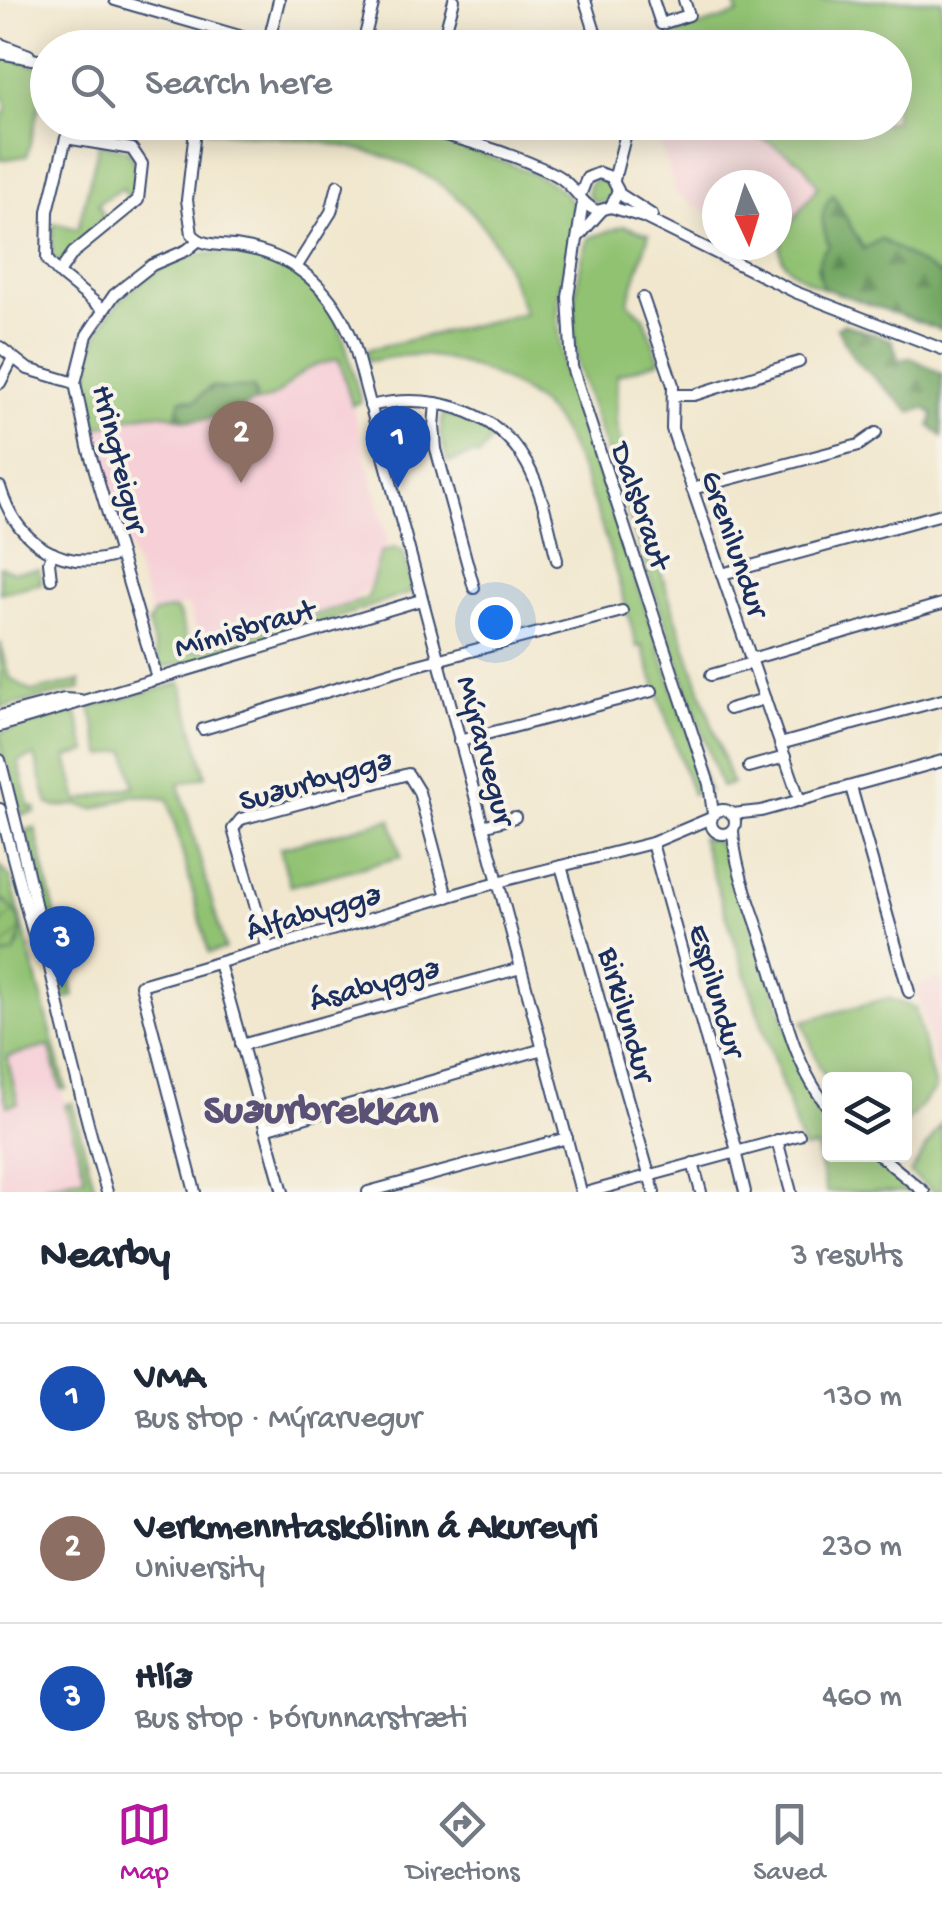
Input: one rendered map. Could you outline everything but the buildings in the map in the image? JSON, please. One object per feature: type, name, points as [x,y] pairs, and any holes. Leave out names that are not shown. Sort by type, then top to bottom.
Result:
[{"type":"street","points":[[115,0],[222,30]]},
{"type":"street","points":[[272,30],[279,0]]},
{"type":"street","points":[[366,30],[374,0]]},
{"type":"street","points":[[447,26],[454,0]]},
{"type":"street","points":[[586,0],[595,30]]},
{"type":"street","points":[[653,0],[661,24],[689,15],[684,0]]},
{"type":"street","points":[[0,44],[30,56]]},
{"type":"street","points":[[0,53],[30,59]]},
{"type":"street","points":[[66,140],[48,210],[48,259],[59,273],[103,308]]},
{"type":"street","points":[[59,273],[73,253],[138,200],[142,164],[132,149],[78,140]]},
{"type":"street","points":[[194,140],[187,200],[189,224],[198,241]]},
{"type":"street","points":[[458,140],[558,176],[586,178],[599,173],[620,148]]},
{"type":"street","points":[[623,140],[614,180],[618,193],[685,233],[855,314]]},
{"type":"street","points":[[599,173],[614,180]]},
{"type":"street","points":[[558,176],[591,209],[607,208],[642,217],[795,292],[942,349]]},
{"type":"street","points":[[582,197],[586,178]]},
{"type":"street","points":[[297,266],[331,212],[338,185]]},
{"type":"street","points":[[578,237],[618,193]]},
{"type":"street","name":"Dalsbraut","points":[[582,197],[568,297],[572,367],[710,784],[731,820],[738,864],[794,1039],[822,1101]]},
{"type":"street","name":"Mýrarvegur","points":[[198,241],[258,250],[297,266],[339,309],[354,344],[567,1138],[585,1192]]},
{"type":"street","name":"Hringteigur","points":[[157,678],[88,447],[75,383],[87,335],[103,308],[130,280],[198,241]]},
{"type":"street","name":"Grenilundur","points":[[643,298],[670,376],[672,429],[800,800]]},
{"type":"street","points":[[0,348],[12,360],[40,374],[75,383]]},
{"type":"street","points":[[0,384],[12,360]]},
{"type":"street","points":[[673,395],[707,391],[799,362]]},
{"type":"street","points":[[370,406],[402,400],[436,403],[474,413],[498,430],[519,452],[539,493],[557,560]]},
{"type":"street","points":[[436,403],[436,449],[474,588]]},
{"type":"street","points":[[692,489],[859,445],[876,433]]},
{"type":"street","points":[[0,488],[22,532],[53,553],[92,561],[120,554]]},
{"type":"street","points":[[722,574],[942,514]]},
{"type":"street","points":[[51,580],[49,562],[53,553]]},
{"type":"street","name":"Mímisbraut","points":[[0,726],[421,600]]},
{"type":"street","points":[[711,675],[942,604]]},
{"type":"street","points":[[203,729],[622,611]]},
{"type":"street","points":[[460,741],[652,691]]},
{"type":"street","name":"Mímisbraut","points":[[0,716],[64,699],[81,700]]},
{"type":"street","points":[[729,709],[765,699]]},
{"type":"street","points":[[780,744],[942,700]]},
{"type":"street","points":[[749,768],[785,757]]},
{"type":"street","points":[[0,760],[107,1192]]},
{"type":"street","points":[[731,820],[723,834],[714,824],[942,762]]},
{"type":"street","name":"Suðurbyggð","points":[[268,949],[233,830],[241,819],[408,774],[419,792],[448,897]]},
{"type":"street","name":"Dalsbraut","points":[[710,784],[714,824],[738,864]]},
{"type":"street","points":[[851,787],[909,992]]},
{"type":"street","points":[[0,810],[34,932],[51,976]]},
{"type":"street","points":[[483,826],[515,817]]},
{"type":"street","name":"Álfabyggð","points":[[195,1192],[141,985],[714,824]]},
{"type":"street","name":"Espilundur","points":[[652,843],[745,1192]]},
{"type":"street","points":[[0,861],[25,855]]},
{"type":"street","name":"Birkilundur","points":[[561,866],[654,1192]]},
{"type":"street","points":[[219,963],[283,1192]]},
{"type":"street","name":"Ásabyggð","points":[[241,1045],[521,968]]},
{"type":"street","points":[[264,1129],[543,1049]]},
{"type":"street","points":[[585,1192],[610,1189],[798,1135]]},
{"type":"street","points":[[368,1192],[567,1138]]},
{"type":"street","points":[[776,1140],[791,1192]]},
{"type":"street","points":[[888,1162],[924,1192]]},
{"type":"street","points":[[693,1163],[701,1192]]},
{"type":"shaded area","points":[[659,140],[766,140],[804,164],[818,186],[792,224],[792,170],[702,170],[702,209],[677,195]]},
{"type":"shaded area","points":[[340,359],[388,540],[379,573],[371,585],[340,610],[202,650],[188,605],[151,614],[92,429],[137,415],[165,414],[179,419],[269,401],[309,368]]},
{"type":"shaded area","points":[[942,979],[942,1092],[916,986]]},
{"type":"shaded area","points":[[49,1046],[85,1176],[44,1186],[45,1192],[0,1192],[0,1059]]},
{"type":"green space","points":[[734,0],[942,0],[942,277],[881,239],[864,249],[833,195],[823,219],[829,246],[817,267],[823,288],[801,277],[784,260],[792,260],[792,223],[818,186],[803,164],[766,140],[912,140],[912,30],[686,30],[738,14]]},
{"type":"green space","points":[[0,56],[30,64],[31,140],[27,156],[0,160],[0,124],[7,108],[0,89]]},
{"type":"green space","points":[[305,140],[435,140],[520,168],[566,195],[574,218],[559,296],[565,377],[709,791],[692,794],[642,646],[637,647],[588,488],[561,430],[547,411],[508,382],[461,363],[422,355],[369,361],[366,350],[525,313],[494,242],[468,208],[438,183],[405,165]]},
{"type":"green space","points":[[99,143],[128,150],[136,176],[133,195],[130,202],[123,188],[98,203],[105,219],[54,263],[54,223],[78,229]]},
{"type":"green space","points":[[600,179],[612,191],[600,203],[588,191]]},
{"type":"green space","points":[[833,194],[863,249],[881,239],[942,277],[942,330],[823,288],[819,259],[829,246],[823,213]]},
{"type":"green space","points":[[624,226],[649,234],[628,302],[644,317],[660,361],[617,375],[616,422],[626,469],[732,784],[721,787],[578,367],[575,302],[588,238]]},
{"type":"green space","points":[[200,254],[260,259],[297,275],[313,288],[337,321],[361,402],[352,405],[339,359],[308,369],[264,401],[254,403],[256,393],[250,391],[211,386],[195,401],[185,398],[176,417],[147,414],[97,428],[90,365],[102,326],[127,293],[144,280]]},
{"type":"green space","points":[[843,324],[892,340],[899,361],[910,357],[942,374],[942,436],[930,426],[934,414],[925,408],[911,412],[855,360],[837,328]]},
{"type":"green space","points":[[211,386],[253,387],[256,400],[218,417],[176,417],[181,399],[195,401]]},
{"type":"green space","points":[[443,414],[465,419],[493,437],[479,456],[473,454],[448,463],[440,435]]},
{"type":"green space","points":[[395,548],[403,551],[413,585],[410,593],[239,651],[160,667],[148,624],[154,613],[174,609],[193,651],[367,599],[381,552]]},
{"type":"green space","points":[[0,566],[13,572],[39,569],[42,583],[0,593]]},
{"type":"green space","points":[[0,642],[9,677],[32,692],[80,681],[81,689],[0,708]]},
{"type":"green space","points":[[181,683],[206,776],[179,784],[225,949],[209,953],[168,799],[134,795],[95,809],[77,805],[57,807],[48,804],[35,756],[18,761],[30,808],[35,807],[36,812],[22,815],[9,769],[3,761],[0,734],[76,711],[87,752],[67,757],[78,801],[135,786],[126,750],[103,756],[90,707]]},
{"type":"green space","points":[[391,819],[401,857],[290,886],[280,848]]},
{"type":"green space","points":[[35,828],[74,996],[65,999],[26,830]]},
{"type":"green space","points":[[701,838],[715,840],[730,856],[804,1076],[822,1107],[822,1162],[879,1162],[915,1192],[826,1192],[816,1147],[803,1149]]},
{"type":"green space","points":[[0,865],[10,877],[66,1089],[61,1089],[49,1046],[7,1057],[18,1103],[7,1106],[0,1080],[0,956],[14,953],[20,941],[7,902],[0,899]]},
{"type":"green space","points":[[0,899],[18,916],[21,929],[14,953],[0,956]]},
{"type":"green space","points":[[888,998],[915,1008],[935,1089],[912,1116],[912,1072],[823,1072],[803,1021]]},
{"type":"green space","points":[[72,1103],[96,1192],[45,1192],[44,1186],[85,1176],[65,1105]]},
{"type":"green space","points":[[942,1123],[942,1192],[933,1192],[910,1173]]},
{"type":"place","name":"Verkmenntaskólinn á Akureyri","points":[[241,483]]},
{"type":"place","name":"VMA","points":[[398,488]]},
{"type":"place","name":"Hlíð","points":[[62,988]]},
{"type":"district","name":"Suðurbrekkan","points":[[321,1106]]}]
